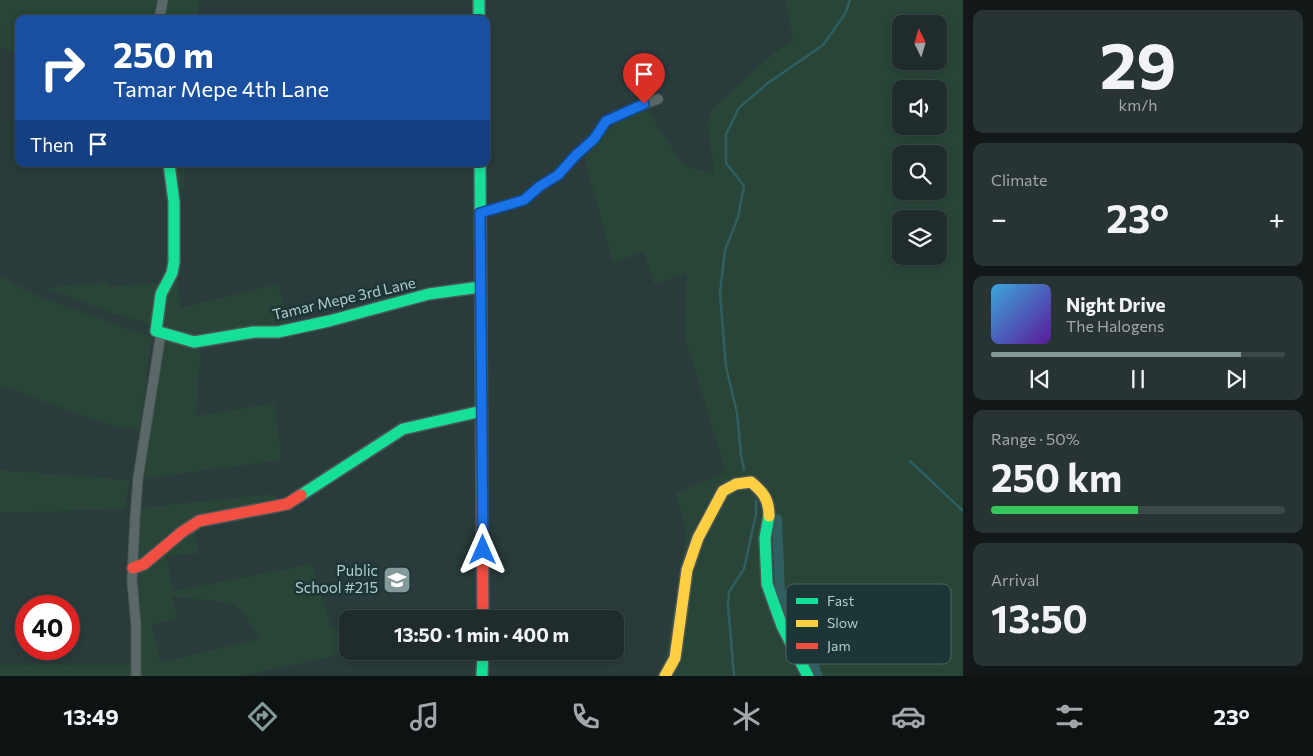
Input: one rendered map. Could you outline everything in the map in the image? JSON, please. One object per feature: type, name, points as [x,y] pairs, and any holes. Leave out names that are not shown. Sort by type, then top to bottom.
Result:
[{"type":"street","points":[[160,15],[163,0]]},
{"type":"street","points":[[479,0],[479,15]]},
{"type":"street","points":[[480,213],[524,200],[540,186],[558,175],[594,139],[606,121],[658,99]]},
{"type":"street","points":[[136,676],[136,626],[132,580],[135,518],[138,478],[158,332],[161,294],[172,273],[174,262],[174,202],[169,167]]},
{"type":"street","points":[[480,167],[483,610]]},
{"type":"street","name":"Tamar Mepe 3rd Lane","points":[[158,332],[194,342],[254,332],[292,330],[420,296],[464,287],[480,286]]},
{"type":"street","points":[[133,568],[144,564],[182,532],[199,521],[287,504],[403,429],[482,411]]},
{"type":"street","points":[[665,676],[674,658],[687,570],[698,538],[723,491],[736,484],[751,482],[763,492],[769,504],[766,538],[766,584],[786,634]]},
{"type":"street","points":[[482,676],[483,660]]},
{"type":"street","points":[[802,664],[808,676]]},
{"type":"green space","points":[[0,0],[199,0],[198,15],[15,15],[15,53],[0,47]]},
{"type":"green space","points":[[786,0],[963,0],[963,676],[662,676],[686,535],[676,493],[726,472],[685,337],[687,273],[654,284],[644,251],[613,263],[584,156],[617,121],[647,109],[683,165],[714,174],[708,125],[712,109],[774,53],[793,40]]},
{"type":"green space","points":[[164,167],[186,167],[183,189],[166,187]]},
{"type":"green space","points":[[0,276],[42,298],[152,337],[140,429],[115,427],[0,387]]},
{"type":"green space","points":[[178,281],[180,308],[278,284],[290,325],[192,337],[113,313],[44,288],[108,282],[109,287]]},
{"type":"green space","points":[[164,338],[201,346],[196,416],[274,403],[282,460],[142,479]]},
{"type":"green space","points":[[0,470],[130,480],[125,509],[0,513]]},
{"type":"green space","points":[[275,494],[279,513],[194,529],[199,553],[166,556],[173,591],[312,564],[332,629],[339,628],[339,655],[243,676],[138,676],[135,579],[138,508]],"holes":[[[172,597],[232,604],[241,610],[260,639],[161,662],[152,624],[177,619]]]},
{"type":"green space","points":[[0,665],[132,665],[131,676],[0,676]]},
{"type":"waterway","points":[[744,470],[737,413],[726,367],[720,293],[725,250],[738,217],[744,186],[726,163],[726,134],[739,108],[768,83],[823,45],[845,14],[850,0]]},
{"type":"waterway","points":[[910,461],[963,511]]},
{"type":"waterway","points":[[734,676],[728,605],[729,592],[744,569],[756,514],[756,501]]},
{"type":"waterway","points":[[777,519],[780,591],[786,604]]},
{"type":"waterway","points":[[813,664],[818,676]]},
{"type":"traffic: fast","points":[[479,0],[479,15]]},
{"type":"traffic: fast","points":[[169,167],[174,202],[174,262],[172,273],[161,294],[156,331],[194,342],[254,332],[278,332],[329,321],[429,294],[480,287]]},
{"type":"traffic: fast","points":[[480,167],[482,496]]},
{"type":"traffic: fast","points":[[301,495],[403,429],[482,411]]},
{"type":"traffic: fast","points":[[769,516],[765,538],[767,584],[786,634]]},
{"type":"traffic: fast","points":[[482,676],[483,660]]},
{"type":"traffic: fast","points":[[802,664],[808,676]]},
{"type":"traffic: slow","points":[[665,676],[675,658],[687,570],[698,538],[723,491],[736,484],[751,482],[764,496],[768,505],[769,516]]},
{"type":"traffic: jam","points":[[133,568],[144,564],[182,532],[199,521],[287,504],[301,495]]},
{"type":"traffic: jam","points":[[482,496],[483,610]]},
{"type":"place","name":"Public School #215","points":[[397,580]]},
{"type":"route","points":[[483,550],[480,213],[503,208],[524,200],[540,186],[558,175],[594,139],[606,121],[644,104]]}]
